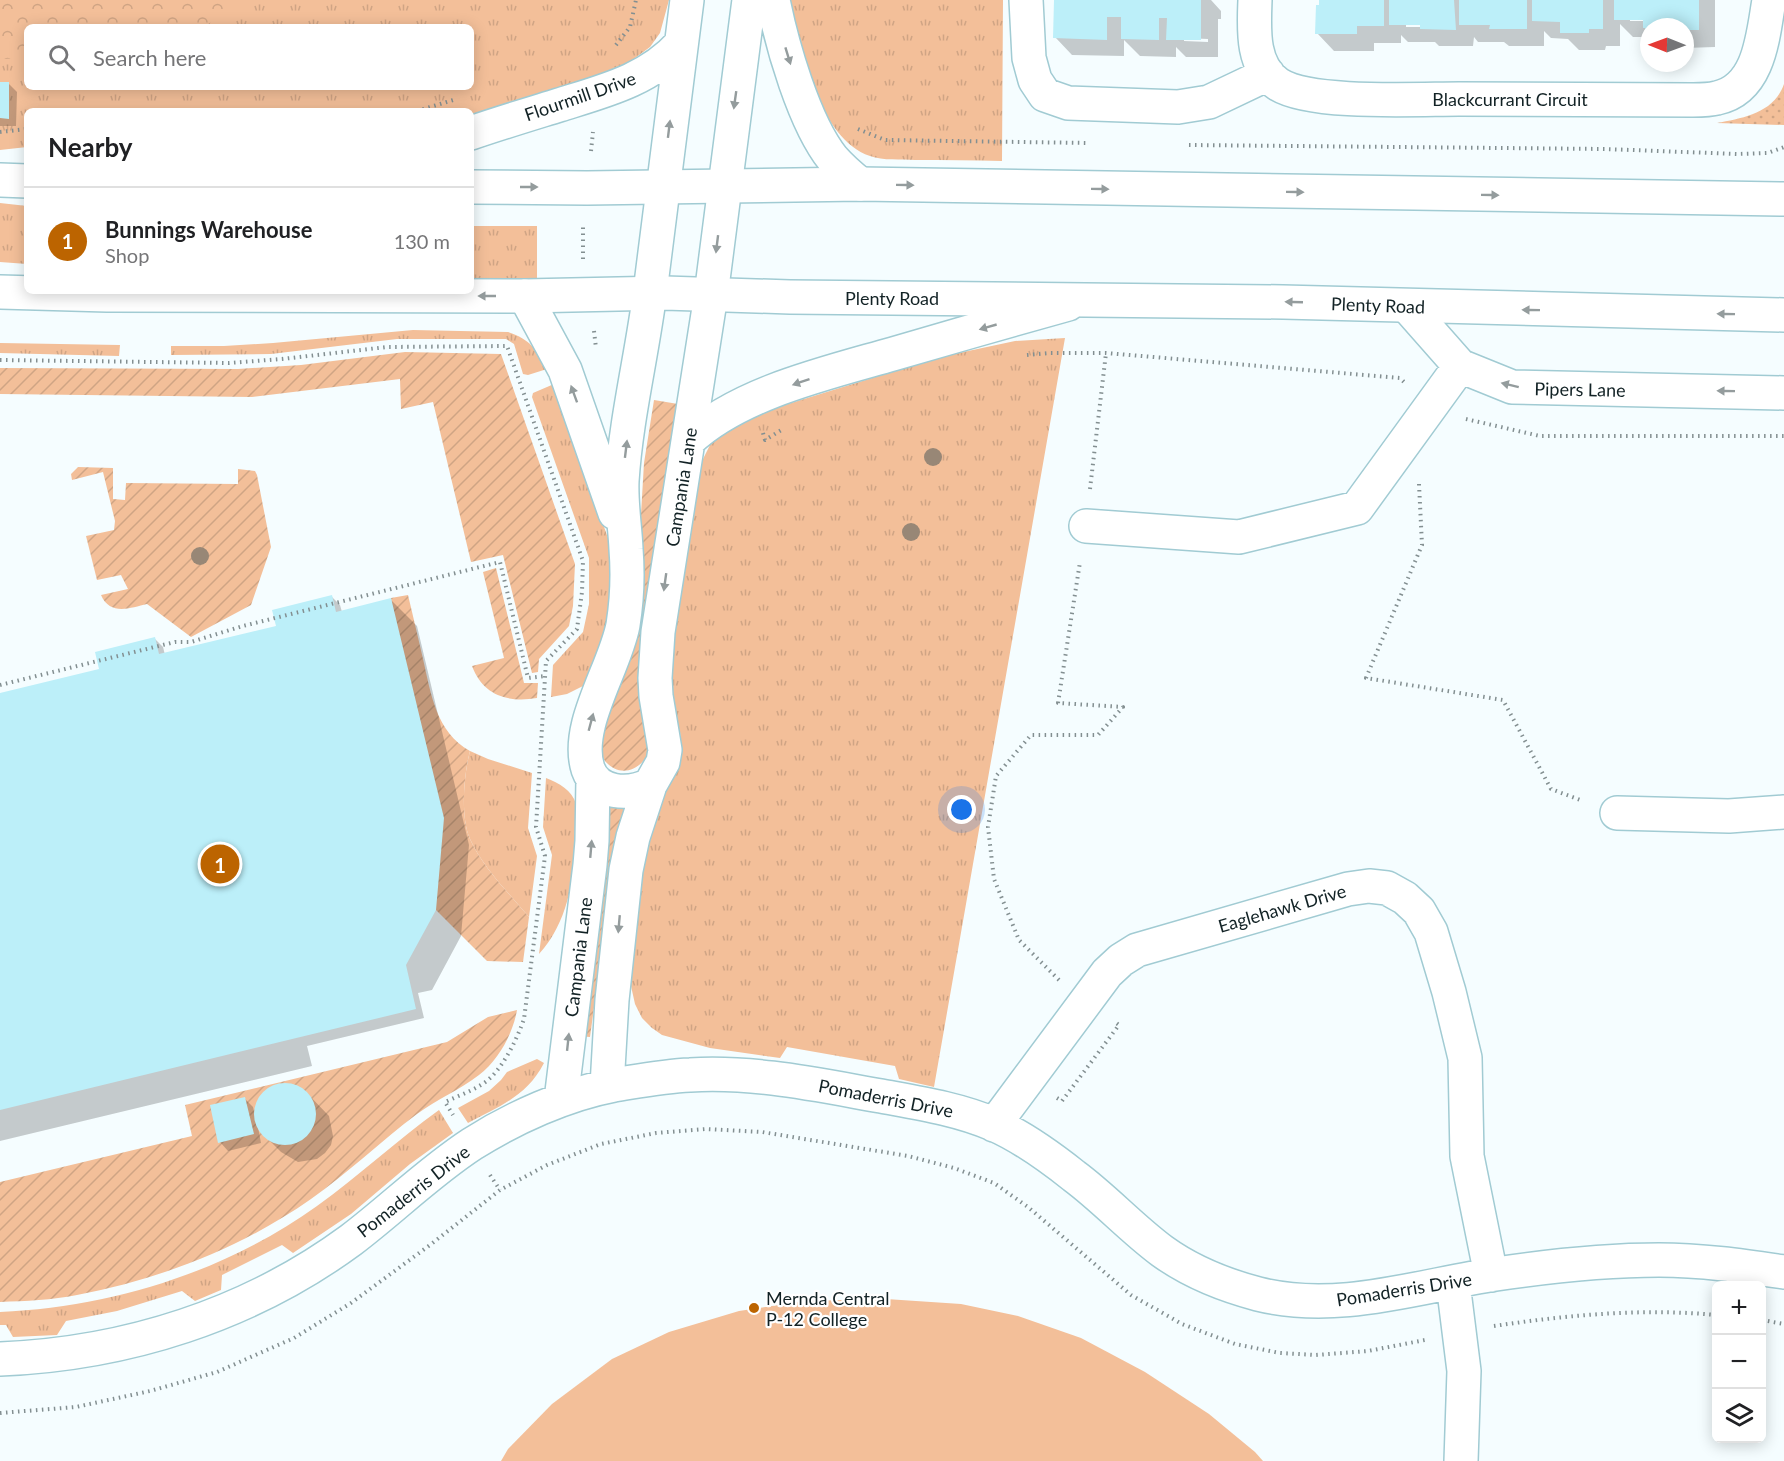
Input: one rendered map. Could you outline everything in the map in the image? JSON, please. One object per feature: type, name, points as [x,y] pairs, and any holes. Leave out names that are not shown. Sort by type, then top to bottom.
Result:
[{"type":"main road","points":[[663,187],[687,0]]},
{"type":"main road","points":[[724,186],[749,0]]},
{"type":"main road","points":[[773,0],[790,65],[819,138],[832,158],[860,184]]},
{"type":"main road","points":[[1026,0],[1029,58],[1035,80],[1046,95],[1068,103],[1178,106],[1209,102],[1268,74],[1257,51],[1255,0]]},
{"type":"main road","name":"Blackcurrant Circuit","points":[[1268,74],[1277,84],[1290,90],[1354,99],[1693,100],[1717,98],[1729,94],[1743,84],[1753,70],[1762,40],[1768,0]]},
{"type":"main road","name":"Flourmill Drive","points":[[474,132],[611,89],[657,67],[681,44]]},
{"type":"main road","points":[[0,180],[24,181]]},
{"type":"main road","points":[[474,187],[860,184],[1784,199]]},
{"type":"main road","name":"Campania Lane","points":[[607,1086],[612,1000],[624,890],[633,837],[650,785],[661,768],[665,750],[656,696],[656,657],[676,510],[711,295],[724,186]]},
{"type":"main road","name":"Campania Lane","points":[[561,1100],[591,857],[592,778],[588,769],[585,746],[590,722],[622,627],[627,585],[622,481],[650,294],[663,187]]},
{"type":"main road","name":"Plenty Road","points":[[0,292],[24,293]]},
{"type":"main road","name":"Plenty Road","points":[[79,294],[525,296],[650,294],[1084,299],[1784,315]]},
{"type":"main road","points":[[525,296],[565,370],[626,549]]},
{"type":"main road","points":[[689,440],[704,425],[755,398],[836,370],[1084,299]]},
{"type":"main road","name":"Pipers Lane","points":[[1408,307],[1460,366],[1512,387],[1784,393]]},
{"type":"main road","points":[[1086,526],[1239,537],[1357,508],[1460,366]]},
{"type":"main road","points":[[592,778],[601,786],[628,792],[650,785]]},
{"type":"main road","points":[[1617,813],[1729,816],[1784,812]]},
{"type":"main road","name":"Eaglehawk Drive","points":[[994,1125],[1107,973],[1137,950],[1348,889],[1369,886],[1387,888],[1405,898],[1419,910],[1431,933],[1449,992],[1464,1058],[1467,1156],[1491,1275]]},
{"type":"main road","name":"Pomaderris Drive","points":[[0,1359],[65,1354],[156,1335],[200,1321],[247,1301],[291,1278],[349,1241],[471,1145],[506,1126],[561,1100],[607,1086],[692,1075],[737,1075],[789,1080],[960,1112],[994,1125],[1020,1139],[1074,1176],[1164,1253],[1206,1277],[1252,1292],[1287,1300],[1326,1301],[1370,1297],[1491,1275],[1599,1262],[1664,1260],[1736,1265],[1784,1272]]},
{"type":"main road","points":[[1453,1283],[1464,1371],[1461,1461]]},
{"type":"path","points":[[609,49],[617,44],[630,27],[636,0]]},
{"type":"path","points":[[855,127],[885,140],[1097,143]]},
{"type":"path","points":[[0,132],[24,129]]},
{"type":"path","points":[[1180,144],[1605,149],[1737,154],[1768,153],[1784,147]]},
{"type":"path","points":[[0,360],[229,363],[387,346],[507,346],[583,561],[577,629],[546,661],[536,827],[545,856],[524,1019],[515,1042],[491,1077],[477,1087],[445,1102],[500,1190]]},
{"type":"path","points":[[1027,356],[1050,353],[1106,353],[1400,378],[1431,407],[1459,417],[1540,436],[1784,436]]},
{"type":"path","points":[[1025,1082],[1062,1101],[1119,1025],[1064,985],[1019,940],[994,879],[988,827],[996,776],[1031,735],[1098,735],[1123,707],[1058,703],[1086,526],[1106,353]]},
{"type":"path","points":[[521,386],[565,370]]},
{"type":"path","points":[[755,398],[765,440],[792,424]]},
{"type":"path","points":[[1419,477],[1422,545],[1366,678],[1503,700],[1551,789],[1617,813]]},
{"type":"path","points":[[0,685],[176,642],[191,642],[243,626],[500,562],[528,678],[545,676]]},
{"type":"path","points":[[0,1413],[76,1407],[150,1391],[217,1372],[281,1344],[351,1303],[500,1190],[547,1165],[601,1144],[656,1133],[706,1129],[762,1132],[908,1156],[954,1168],[994,1183],[1028,1207],[1131,1295],[1182,1324],[1235,1344],[1280,1353],[1316,1355],[1368,1351],[1419,1342],[1460,1330]]},
{"type":"path","points":[[1511,1323],[1575,1315],[1632,1312],[1712,1315]]},
{"type":"path","points":[[1766,1321],[1784,1324]]},
{"type":"green space","points":[[0,0],[669,0],[660,33],[650,47],[623,67],[474,114],[474,108],[24,108],[24,147],[0,150]]},
{"type":"green space","points":[[0,0],[248,0],[208,24],[24,24],[24,58],[0,59]]},
{"type":"green space","points":[[790,0],[1003,0],[1002,161],[875,158],[852,146],[837,131],[814,89],[799,42]]},
{"type":"green space","points":[[1784,84],[1784,125],[1717,123],[1747,116],[1765,108],[1773,102]]},
{"type":"green space","points":[[0,203],[24,206],[24,264],[0,262]]},
{"type":"green space","points":[[474,226],[537,226],[537,280],[474,279]]},
{"type":"green space","points":[[413,330],[508,332],[522,338],[532,346],[547,369],[528,375],[523,374],[514,344],[506,339],[397,339],[271,354],[171,355],[171,346],[273,343]]},
{"type":"green space","points":[[1065,338],[934,1087],[899,1079],[895,1066],[787,1047],[780,1058],[710,1048],[662,1035],[642,1018],[635,1004],[630,966],[633,906],[654,816],[679,759],[680,732],[673,711],[668,667],[694,487],[703,459],[712,441],[752,415],[940,357],[1015,341]]},
{"type":"green space","points":[[0,343],[120,345],[119,356],[0,353]]},
{"type":"green space","points":[[405,352],[501,354],[575,564],[573,606],[569,626],[539,659],[538,672],[532,673],[503,555],[471,562],[433,402],[401,409],[400,379],[252,397],[0,394],[0,368],[238,369],[301,365]]},
{"type":"green space","points":[[554,384],[609,541],[613,561],[612,616],[585,685],[567,694],[551,697],[553,665],[583,632],[589,604],[589,558],[532,397],[533,393]]},
{"type":"green space","points":[[654,400],[678,404],[648,755],[636,767],[622,771],[609,765],[599,751],[640,531],[644,463]]},
{"type":"green space","points":[[78,467],[113,468],[113,499],[125,500],[126,483],[238,484],[238,469],[255,471],[271,547],[251,605],[191,637],[147,604],[121,609],[110,606],[101,595],[128,589],[121,575],[97,580],[86,536],[114,530],[115,521],[103,472],[72,480],[71,474]]},
{"type":"green space","points":[[496,568],[524,683],[538,683],[537,698],[516,699],[497,695],[483,684],[472,666],[504,658],[483,572]]},
{"type":"green space","points":[[408,595],[437,711],[449,734],[470,751],[466,771],[464,808],[470,839],[489,870],[529,917],[523,962],[487,961],[436,910],[391,598]]},
{"type":"green space","points":[[470,751],[532,773],[528,828],[537,856],[529,917],[489,870],[470,839],[465,819],[464,795]]},
{"type":"green space","points":[[546,778],[568,791],[574,799],[578,823],[571,886],[563,915],[549,942],[539,954],[552,855],[543,827]]},
{"type":"green space","points":[[607,803],[632,805],[611,883],[590,1037],[578,1036]]},
{"type":"green space","points":[[517,1010],[504,1046],[486,1069],[417,1114],[338,1179],[284,1217],[228,1247],[169,1271],[139,1280],[68,1297],[0,1302],[0,1182],[192,1136],[185,1105],[447,1042],[488,1017]]},
{"type":"green space","points":[[537,1059],[544,1063],[521,1092],[468,1123],[458,1108],[489,1091],[507,1072]]},
{"type":"green space","points":[[439,1110],[453,1133],[410,1164],[351,1214],[293,1253],[282,1245],[222,1275],[221,1290],[195,1301],[182,1291],[117,1311],[66,1321],[57,1335],[13,1337],[6,1325],[0,1325],[0,1312],[84,1303],[125,1294],[166,1282],[244,1250],[317,1206]]},
{"type":"green space","points":[[886,1299],[961,1304],[1018,1316],[1081,1338],[1145,1372],[1209,1414],[1263,1461],[501,1461],[508,1449],[552,1404],[612,1359],[669,1332],[739,1311],[806,1301]]},
{"type":"building","points":[[1054,0],[1201,0],[1201,40],[1166,40],[1167,18],[1159,18],[1159,40],[1121,39],[1121,17],[1107,17],[1107,40],[1053,38]]},
{"type":"building","points":[[1319,0],[1384,0],[1384,26],[1357,26],[1357,34],[1315,34],[1316,5],[1319,5]]},
{"type":"building","points":[[1389,0],[1454,0],[1456,30],[1420,29],[1420,25],[1389,25]]},
{"type":"building","points":[[1459,0],[1527,0],[1527,29],[1489,29],[1490,25],[1459,25]]},
{"type":"building","points":[[1532,0],[1603,0],[1603,29],[1589,29],[1589,33],[1560,33],[1560,22],[1532,21]]},
{"type":"building","points":[[1614,0],[1699,0],[1699,30],[1694,30],[1694,18],[1614,20]]},
{"type":"building","points":[[0,82],[9,82],[9,119],[0,118]]},
{"type":"building","points":[[332,595],[336,612],[391,598],[444,818],[436,910],[406,965],[416,1009],[0,1110],[0,693],[99,669],[95,652],[155,637],[159,654],[276,626],[272,610]]},
{"type":"building","points":[[279,1083],[291,1083],[307,1092],[314,1102],[316,1114],[314,1126],[307,1136],[291,1145],[279,1145],[268,1140],[259,1131],[254,1120],[254,1108],[259,1097],[268,1088]]},
{"type":"building","points":[[245,1097],[254,1134],[218,1143],[210,1105]]},
{"type":"place","name":"Bunnings Warehouse","points":[[220,864]]},
{"type":"place","name":"Mernda Central P-12 College","points":[[754,1308]]}]
